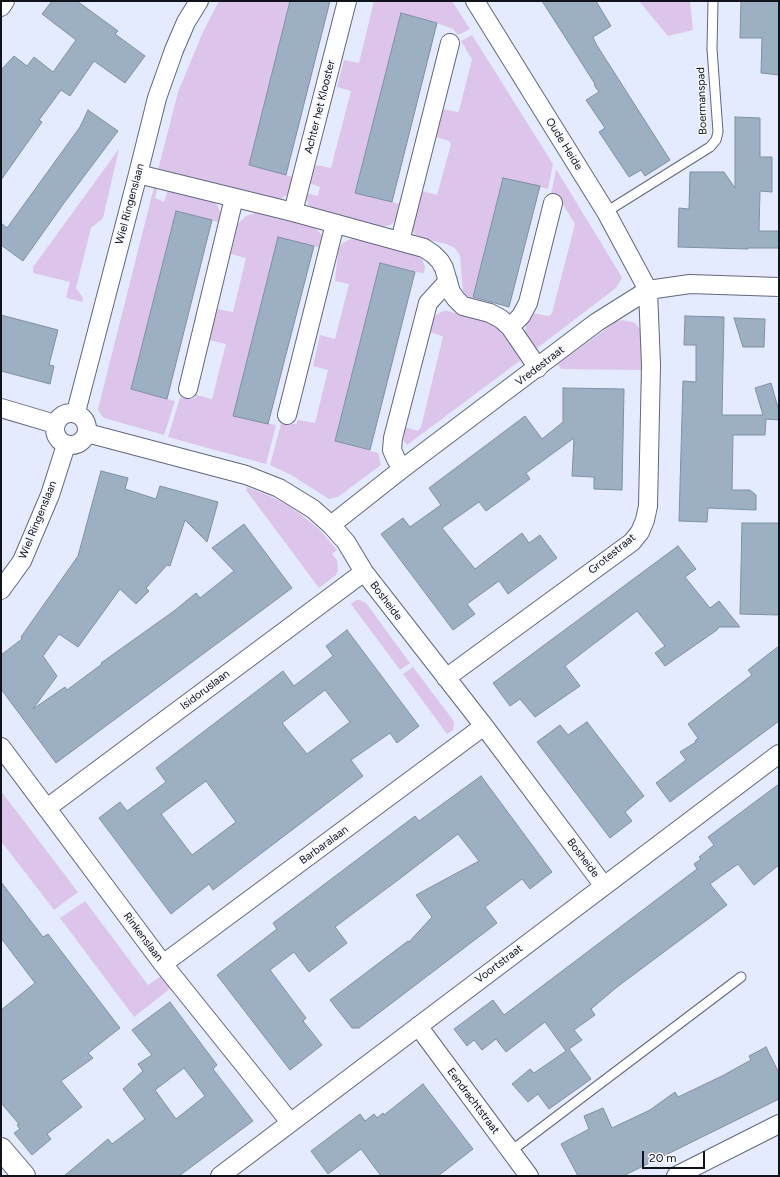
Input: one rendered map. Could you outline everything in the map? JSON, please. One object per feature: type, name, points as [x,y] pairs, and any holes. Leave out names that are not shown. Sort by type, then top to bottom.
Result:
[{"type":"street","points":[[1,7],[5,1]]},
{"type":"street","name":"Wiel Ringenslaan","points":[[76,412],[157,98],[168,65],[186,22],[199,1]]},
{"type":"street","name":"Achter het Klooster","points":[[293,212],[347,1]]},
{"type":"street","name":"Oude Heide","points":[[475,1],[606,212],[648,290]]},
{"type":"street","points":[[400,241],[450,43]]},
{"type":"street","points":[[138,174],[293,212],[424,248],[440,261],[444,268],[451,292],[463,306],[490,313],[502,319],[510,327],[538,368]]},
{"type":"street","points":[[188,389],[234,198]]},
{"type":"street","points":[[510,327],[521,316],[528,303],[553,203]]},
{"type":"street","points":[[287,415],[335,224]]},
{"type":"street","points":[[402,469],[392,450],[393,438],[428,303],[448,281]]},
{"type":"street","name":"Vredestraat","points":[[331,525],[402,469],[538,368],[597,322],[648,290],[690,284],[779,287]]},
{"type":"street","name":"Grotestraat","points":[[446,678],[632,542],[640,532],[645,520],[648,506],[652,366],[648,290]]},
{"type":"street","points":[[1,408],[56,424]]},
{"type":"street","points":[[76,412],[86,420],[88,426],[87,433],[80,443],[73,445],[66,444],[57,436],[55,430],[56,424],[58,418],[63,414],[76,412]]},
{"type":"street","name":"Bosheide","points":[[87,433],[244,474],[292,495],[313,509],[331,525],[346,542],[364,572],[484,726],[604,886]]},
{"type":"street","name":"Wiel Ringenslaan","points":[[1,590],[22,561],[50,495],[66,444]]},
{"type":"street","name":"Isidoruslaan","points":[[47,808],[364,572]]},
{"type":"street","name":"Barbaralaan","points":[[163,964],[484,726]]},
{"type":"street","name":"Rinkenslaan","points":[[1,747],[163,964],[290,1122]]},
{"type":"street","name":"Voortstraat","points":[[220,1176],[779,754]]},
{"type":"street","name":"Eendrachtstraat","points":[[418,1026],[529,1176]]},
{"type":"street","points":[[676,1176],[779,1124]]},
{"type":"street","points":[[1,1149],[24,1176]]},
{"type":"lane","name":"Boermanspad","points":[[606,212],[710,147],[716,140],[718,132],[712,48],[713,1]]},
{"type":"lane","points":[[511,1151],[741,977]]},
{"type":"shaded area","points":[[219,1],[290,1],[249,165],[293,177],[288,194],[279,200],[158,170],[178,92],[203,32]]},
{"type":"shaded area","points":[[374,1],[452,1],[470,29],[458,35],[453,29],[401,13],[355,192],[400,204],[394,222],[390,225],[382,227],[315,211],[309,206],[305,196],[306,193],[318,196],[320,187],[309,183],[316,165],[331,168],[351,91],[337,87],[344,60],[359,63]]},
{"type":"shaded area","points":[[639,1],[690,1],[693,30],[668,36]]},
{"type":"shaded area","points":[[472,35],[553,164],[548,189],[503,178],[472,299],[463,292],[460,256],[455,248],[446,244],[419,238],[412,231],[411,226],[422,191],[437,195],[451,144],[449,141],[436,137],[436,134],[443,109],[457,112],[459,111],[472,59],[461,41]]},
{"type":"shaded area","points":[[119,149],[103,218],[91,228],[76,288],[83,298],[82,302],[67,298],[70,282],[33,273],[33,267]]},
{"type":"shaded area","points":[[556,169],[622,278],[616,288],[536,349],[525,335],[526,323],[532,313],[549,316],[552,313],[575,224],[557,195],[551,194]]},
{"type":"shaded area","points":[[154,187],[158,187],[155,198],[164,202],[168,190],[213,201],[217,205],[220,212],[221,223],[176,211],[131,389],[175,401],[164,435],[104,418],[98,409]]},
{"type":"shaded area","points":[[256,213],[314,227],[322,235],[323,239],[323,249],[314,246],[233,416],[276,425],[266,464],[168,437],[180,398],[195,399],[196,395],[212,399],[226,344],[209,340],[217,309],[233,312],[246,258],[231,254],[238,224],[246,216]]},
{"type":"shaded area","points":[[353,238],[416,254],[422,259],[425,267],[424,273],[380,264],[335,441],[378,453],[381,465],[338,497],[329,499],[291,475],[270,465],[281,424],[296,424],[298,420],[315,423],[328,370],[313,366],[320,335],[335,339],[349,284],[335,281],[338,253],[340,246],[343,243]]},
{"type":"shaded area","points":[[443,311],[495,324],[521,360],[407,445],[403,440],[405,427],[418,431],[421,427],[443,337],[429,332],[435,316]]},
{"type":"shaded area","points":[[623,320],[635,323],[641,331],[642,370],[561,369],[558,364],[617,321]]},
{"type":"shaded area","points":[[247,487],[284,503],[319,529],[337,550],[332,554],[337,560],[338,570],[336,575],[319,588],[246,490]]},
{"type":"shaded area","points":[[356,600],[366,603],[410,663],[400,670],[351,604]]},
{"type":"shaded area","points":[[413,667],[453,720],[453,730],[447,734],[403,674]]},
{"type":"shaded area","points":[[1,791],[78,892],[54,910],[1,841]]},
{"type":"shaded area","points":[[85,901],[148,985],[161,976],[171,988],[134,1017],[60,918]]},
{"type":"building","points":[[52,1],[77,1],[118,31],[115,34],[145,56],[125,83],[94,61],[70,96],[61,90],[39,120],[42,122],[1,180],[1,70],[14,56],[27,66],[34,57],[53,72],[76,40],[42,14]]},
{"type":"building","points":[[290,1],[330,1],[286,175],[249,165]]},
{"type":"building","points":[[542,1],[596,1],[611,26],[593,37],[596,44],[670,160],[645,176],[641,170],[629,177],[599,132],[605,128],[586,100],[599,92]]},
{"type":"building","points":[[741,1],[779,1],[779,75],[761,73],[762,38],[740,38]]},
{"type":"building","points":[[401,13],[437,23],[392,202],[355,193]]},
{"type":"building","points":[[88,110],[118,131],[23,261],[1,245],[1,223],[7,228],[80,127]]},
{"type":"building","points":[[735,117],[760,118],[760,157],[772,157],[772,192],[760,191],[759,231],[779,231],[779,248],[748,249],[678,247],[679,208],[689,209],[690,172],[724,172],[735,188]]},
{"type":"building","points":[[503,178],[540,186],[509,307],[473,297]]},
{"type":"building","points":[[176,211],[212,220],[167,399],[131,389]]},
{"type":"building","points":[[278,237],[314,246],[268,424],[233,416]]},
{"type":"building","points":[[380,263],[415,272],[370,450],[335,441]]},
{"type":"building","points":[[1,315],[58,330],[49,365],[54,366],[50,384],[1,371]]},
{"type":"building","points":[[685,316],[724,317],[722,415],[763,415],[755,388],[771,383],[779,411],[779,420],[766,419],[765,435],[733,435],[732,490],[750,490],[756,495],[756,510],[708,508],[707,522],[679,521],[683,381],[696,382],[696,345],[684,345]]},
{"type":"building","points":[[734,318],[765,319],[764,347],[743,347]]},
{"type":"building","points":[[563,388],[624,389],[622,490],[594,489],[594,477],[572,476],[574,438],[526,473],[530,479],[486,511],[479,502],[442,528],[475,569],[522,533],[529,543],[540,535],[557,558],[508,594],[499,581],[467,604],[475,614],[453,630],[381,534],[403,518],[410,527],[441,505],[429,488],[525,416],[542,439],[563,422]]},
{"type":"building","points":[[101,471],[128,478],[125,489],[156,499],[160,486],[218,502],[207,542],[185,520],[170,566],[167,565],[146,588],[149,591],[136,604],[120,589],[78,647],[59,634],[43,656],[57,676],[33,709],[65,687],[67,690],[196,593],[200,598],[234,571],[212,548],[244,524],[292,588],[56,763],[1,689],[1,655],[22,639],[21,637],[78,556]]},
{"type":"building","points":[[742,523],[779,523],[779,615],[740,614]]},
{"type":"building","points":[[678,546],[696,569],[685,577],[710,608],[719,601],[740,627],[719,627],[717,630],[665,666],[655,653],[665,646],[637,611],[565,666],[580,686],[535,717],[520,699],[510,706],[493,683]]},
{"type":"building","points":[[347,630],[419,726],[397,743],[390,733],[351,760],[363,776],[213,890],[209,884],[171,914],[99,818],[120,802],[127,811],[166,782],[156,768],[283,671],[294,686],[333,656],[326,646]],"holes":[[[325,690],[350,722],[307,754],[282,723]],[[206,781],[236,822],[192,855],[161,814]]]},
{"type":"building","points":[[779,646],[779,721],[670,802],[656,783],[686,760],[680,752],[696,742],[695,741],[698,738],[688,724],[752,675],[748,670]]},
{"type":"building","points":[[587,722],[644,796],[625,812],[632,821],[610,838],[537,742],[560,725],[568,735]]},
{"type":"building","points":[[481,776],[552,872],[530,889],[522,879],[485,907],[497,923],[359,1028],[352,1028],[330,1000],[408,941],[409,942],[432,917],[416,895],[479,861],[458,834],[335,927],[347,943],[309,972],[294,952],[270,970],[306,1018],[303,1021],[322,1045],[290,1070],[217,975],[277,929],[273,923],[415,816],[419,821]]},
{"type":"building","points":[[779,784],[779,865],[754,885],[738,864],[710,884],[727,905],[617,987],[591,1009],[595,1015],[574,1030],[582,1040],[569,1049],[591,1079],[549,1109],[538,1094],[528,1102],[512,1084],[530,1069],[534,1073],[566,1051],[545,1022],[506,1052],[496,1039],[482,1050],[474,1040],[467,1046],[454,1029],[493,1000],[504,1015],[697,869],[694,864],[701,859],[699,857],[714,845],[708,837]]},
{"type":"building","points":[[1,882],[43,937],[48,934],[120,1028],[88,1053],[93,1058],[61,1081],[82,1107],[47,1134],[51,1139],[32,1155],[14,1133],[20,1129],[17,1125],[19,1124],[1,1103],[1,1010],[35,983],[1,938]]},
{"type":"building","points":[[170,1002],[217,1065],[213,1069],[253,1121],[179,1176],[64,1176],[108,1139],[112,1144],[145,1119],[123,1089],[143,1071],[138,1064],[152,1055],[132,1030]],"holes":[[[184,1068],[205,1096],[176,1119],[155,1090]]]},
{"type":"building","points":[[766,1047],[779,1073],[779,1099],[623,1176],[578,1176],[561,1144],[589,1129],[584,1116],[603,1108],[612,1128],[650,1110],[675,1092],[678,1097],[722,1076],[751,1060],[749,1056]]},
{"type":"building","points":[[423,1084],[473,1149],[438,1176],[381,1176],[361,1149],[328,1174],[311,1151],[360,1114],[365,1121],[374,1114],[377,1118],[383,1113],[384,1115]]}]
